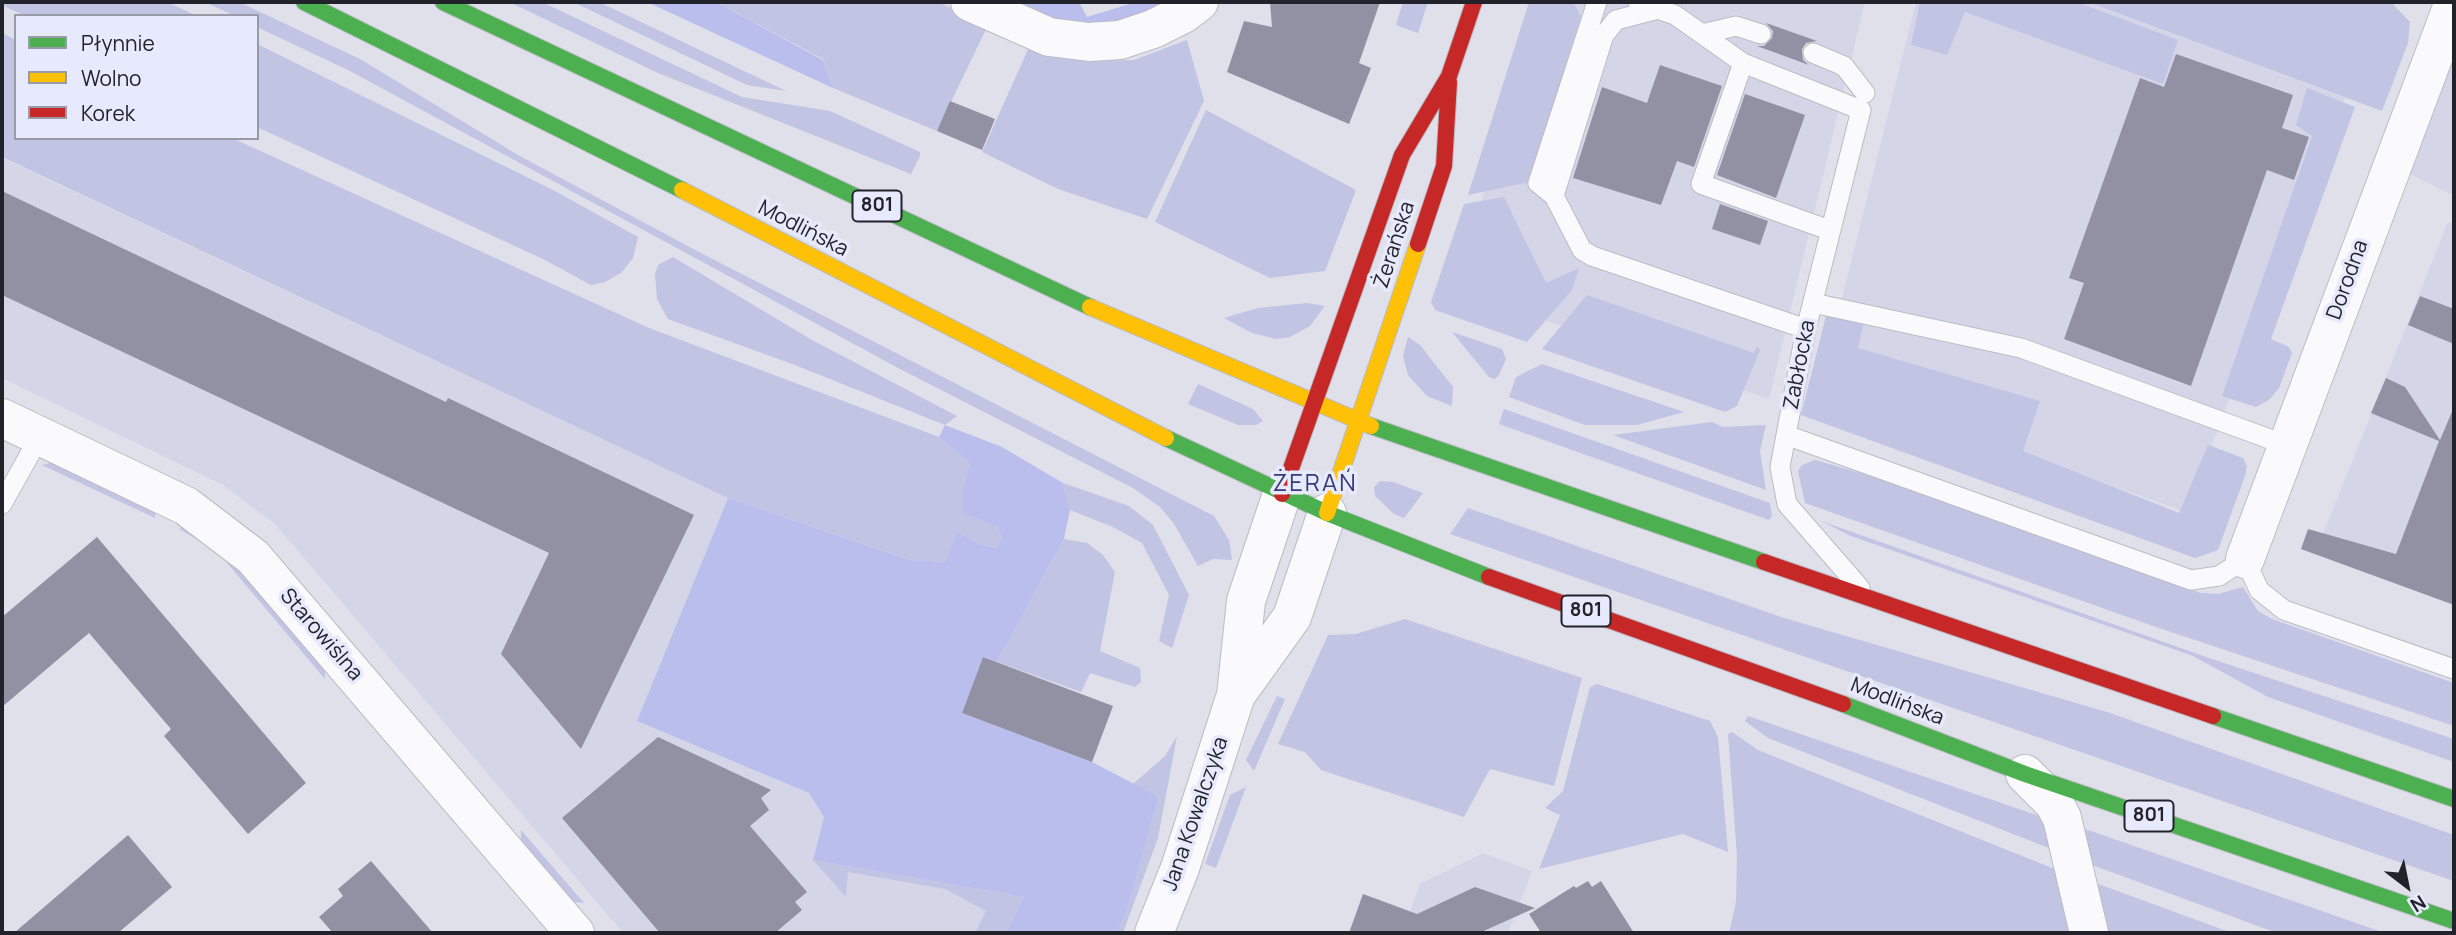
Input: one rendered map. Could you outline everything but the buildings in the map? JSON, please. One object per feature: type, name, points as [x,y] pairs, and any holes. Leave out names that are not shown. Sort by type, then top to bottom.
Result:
[{"type":"main road","name":"Modlińska","points":[[303,2],[631,164],[1160,435],[1282,494],[1430,556],[1846,705],[2025,774],[2454,921]]},
{"type":"main road","name":"801","points":[[443,2],[1106,314],[1358,422],[2454,799]]},
{"type":"main road","name":"Żerańska","points":[[1313,404],[1402,155],[1449,76],[1474,2]]},
{"type":"main road","name":"Żerańska","points":[[1358,422],[1444,166],[1449,76]]},
{"type":"main road","points":[[1282,494],[1313,404]]},
{"type":"main road","points":[[1327,513],[1358,422]]},
{"type":"street","points":[[970,2],[1049,37],[1090,42],[1120,40],[1153,29],[1183,14],[1199,2]]},
{"type":"street","name":"Dorodna","points":[[2245,559],[2454,2]]},
{"type":"street","name":"Starowiślna","points":[[2,418],[186,506],[253,557],[575,933]]},
{"type":"street","name":"Jana Kowalczyka","points":[[1154,933],[1180,867],[1236,695],[1245,601],[1282,494]]},
{"type":"street","name":"Jana Kowalczyka","points":[[1236,695],[1292,617],[1327,513]]},
{"type":"street","points":[[2025,774],[2054,803],[2062,818],[2089,933]]},
{"type":"lane","points":[[1597,2],[1538,183],[1554,196],[1582,250],[1592,256],[1806,329]]},
{"type":"lane","points":[[1638,2],[1675,15],[1743,63],[1863,101]]},
{"type":"lane","points":[[1554,196],[1604,35],[1616,20],[1659,9]]},
{"type":"lane","points":[[1702,34],[1736,26],[1761,34]]},
{"type":"lane","points":[[1813,53],[1844,66],[1863,101]]},
{"type":"lane","points":[[1743,63],[1701,184],[1829,230]]},
{"type":"lane","name":"Zabłocka","points":[[1863,101],[1806,329],[1780,467],[1787,504],[1866,595]]},
{"type":"lane","points":[[1813,303],[2021,348],[2286,445]]},
{"type":"lane","points":[[1786,435],[2191,580],[2219,576],[2245,559],[2259,590],[2284,610],[2454,669]]},
{"type":"lane","points":[[2,504],[40,436]]},
{"type":"shaded area","points":[[2,2],[167,2],[193,14],[21,14],[2,5]]},
{"type":"shaded area","points":[[205,2],[239,2],[360,59],[518,155],[697,251],[1214,516],[1229,540],[1232,560],[1213,559],[1198,566],[1174,524],[1160,507],[1133,488],[900,369],[350,71],[259,28],[259,14],[231,14]]},
{"type":"shaded area","points":[[509,2],[542,2],[742,97],[830,111],[920,152],[920,156],[911,174],[658,73]]},
{"type":"shaded area","points":[[573,2],[599,2],[786,91],[747,85]]},
{"type":"shaded area","points":[[647,2],[716,2],[823,60],[833,88]]},
{"type":"shaded area","points":[[716,2],[938,2],[988,25],[937,131],[833,88],[823,59]]},
{"type":"shaded area","points":[[1010,2],[1079,2],[1087,17],[1136,2],[1171,2],[1117,22],[1082,24],[1058,19]]},
{"type":"shaded area","points":[[1403,2],[1428,2],[1418,33],[1396,25]]},
{"type":"shaded area","points":[[1529,2],[1573,2],[1581,16],[1530,182],[1468,195]]},
{"type":"shaded area","points":[[1554,2],[1865,2],[1769,399],[1450,287]]},
{"type":"shaded area","points":[[1916,2],[2088,2],[2345,98],[2186,512],[1821,382]]},
{"type":"shaded area","points":[[1920,2],[2077,2],[2178,40],[2163,84],[1965,12],[1947,55],[1911,45]]},
{"type":"shaded area","points":[[2088,2],[2391,2],[2410,22],[2408,43],[2382,111]]},
{"type":"shaded area","points":[[2,33],[14,39],[14,140],[236,140],[649,328],[939,437],[970,463],[963,486],[997,526],[1002,538],[996,548],[977,543],[957,531],[947,562],[910,560],[728,498],[2,157]]},
{"type":"shaded area","points":[[1187,40],[1204,101],[1147,219],[1058,189],[982,152],[1030,45],[1097,61],[1134,60]]},
{"type":"shaded area","points":[[259,45],[555,191],[638,237],[633,258],[621,273],[605,282],[591,285],[545,260],[259,128]]},
{"type":"shaded area","points":[[2454,51],[2454,196],[2408,173]]},
{"type":"shaded area","points":[[2307,88],[2355,107],[2271,339],[2289,347],[2292,353],[2279,388],[2270,399],[2256,407],[2222,396],[2312,136],[2296,125]]},
{"type":"shaded area","points":[[1206,110],[1356,190],[1325,271],[1270,278],[1155,222]]},
{"type":"shaded area","points":[[2,158],[728,498],[637,721],[809,793],[824,817],[813,860],[1024,897],[1005,933],[623,933],[276,525],[223,485],[2,378]]},
{"type":"shaded area","points":[[1504,197],[1546,283],[1579,268],[1572,290],[1527,342],[1435,310],[1431,302],[1464,204]]},
{"type":"shaded area","points":[[2448,222],[2454,224],[2454,591],[2450,603],[2319,544]]},
{"type":"shaded area","points":[[673,257],[812,340],[957,416],[945,425],[795,365],[668,319],[657,299],[655,274],[658,265]]},
{"type":"shaded area","points":[[1587,295],[1754,353],[1757,346],[1760,350],[1737,406],[1725,412],[1542,349]]},
{"type":"shaded area","points":[[1307,303],[1325,306],[1310,326],[1290,337],[1276,339],[1252,333],[1224,318],[1258,308]]},
{"type":"shaded area","points":[[1848,314],[1865,317],[1858,348],[2040,401],[2023,451],[2179,513],[2208,445],[2243,458],[2247,466],[2245,476],[2218,550],[2195,558],[1801,415],[1826,316]]},
{"type":"shaded area","points":[[1452,332],[1502,349],[1506,359],[1495,379],[1489,377]]},
{"type":"shaded area","points":[[1408,337],[1420,345],[1453,387],[1452,406],[1427,396],[1408,375],[1403,356]]},
{"type":"shaded area","points":[[1542,364],[1684,412],[1637,425],[1585,425],[1509,397],[1516,377]]},
{"type":"shaded area","points":[[1198,384],[1253,409],[1263,421],[1256,425],[1238,425],[1188,404]]},
{"type":"shaded area","points":[[1504,409],[1770,503],[1772,516],[1769,520],[1499,424]]},
{"type":"shaded area","points":[[1712,422],[1723,427],[1766,425],[1760,451],[1766,490],[1613,435]]},
{"type":"shaded area","points":[[945,425],[1002,447],[1063,483],[1070,510],[1064,539],[997,662],[983,657],[962,713],[1092,762],[1159,797],[1127,910],[1117,933],[1005,933],[1024,897],[813,860],[824,817],[809,793],[637,721],[728,498],[910,560],[946,562],[957,531],[977,543],[996,548],[1002,538],[997,526],[964,513],[963,486],[970,463],[939,437]]},
{"type":"shaded area","points":[[1815,460],[1871,476],[2201,593],[2218,594],[2243,587],[2258,611],[2272,619],[2454,683],[2454,726],[2159,628],[1805,503],[1798,471],[1802,465]]},
{"type":"shaded area","points":[[53,462],[156,509],[155,518],[42,465]]},
{"type":"shaded area","points":[[1380,481],[1393,482],[1423,493],[1404,518],[1394,514],[1375,496],[1374,487]]},
{"type":"shaded area","points":[[1063,483],[1129,506],[1153,525],[1189,595],[1172,648],[1159,641],[1169,595],[1142,543],[1113,527],[1070,510]]},
{"type":"shaded area","points":[[1468,508],[1784,618],[2107,712],[2454,835],[2454,881],[1450,534]]},
{"type":"shaded area","points":[[1821,521],[2209,658],[2454,739],[2454,762],[2268,697],[2193,656],[1851,536]]},
{"type":"shaded area","points":[[186,526],[247,574],[325,665],[325,679],[217,551],[179,529]]},
{"type":"shaded area","points":[[1064,539],[1087,543],[1103,555],[1115,572],[1100,651],[1140,668],[1141,682],[1135,687],[1090,673],[1081,692],[997,662]]},
{"type":"shaded area","points":[[1405,619],[1582,678],[1554,786],[1490,769],[1464,817],[1321,770],[1305,752],[1278,744],[1328,635],[1356,634]]},
{"type":"shaded area","points":[[1597,684],[1710,721],[1718,737],[1728,852],[1683,834],[1539,869],[1560,815],[1545,808],[1563,791],[1590,687]]},
{"type":"shaded area","points":[[1277,696],[1285,699],[1254,771],[1246,760]]},
{"type":"shaded area","points":[[1748,716],[2039,816],[2046,822],[2059,852],[1768,738],[1745,721]]},
{"type":"shaded area","points":[[1732,732],[1758,750],[2062,872],[2076,933],[1729,933],[1736,902],[1737,856],[1728,734]]},
{"type":"shaded area","points":[[1177,736],[1158,838],[1123,933],[1117,933],[1127,910],[1159,797],[1133,784],[1165,756]]},
{"type":"shaded area","points":[[1246,787],[1216,868],[1205,864],[1230,795]]},
{"type":"shaded area","points":[[2082,829],[2385,933],[2277,933],[2087,863]]},
{"type":"shaded area","points":[[521,830],[584,903],[569,901],[521,841]]},
{"type":"shaded area","points":[[1483,853],[1532,871],[1508,933],[1349,933],[1363,894],[1410,911],[1420,884]]},
{"type":"shaded area","points":[[813,860],[1024,897],[1005,933],[975,933],[986,911],[945,889],[848,872],[846,897]]},
{"type":"shaded area","points":[[2090,881],[2232,933],[2102,933]]},
{"type":"traffic: fast","points":[[304,2],[682,190]]},
{"type":"traffic: fast","points":[[443,2],[1090,307]]},
{"type":"traffic: fast","points":[[1371,426],[1764,562]]},
{"type":"traffic: fast","points":[[1166,438],[1327,513],[1489,577]]},
{"type":"traffic: fast","points":[[1843,704],[2025,774],[2454,921]]},
{"type":"traffic: fast","points":[[2213,716],[2454,799]]},
{"type":"traffic: slow","points":[[682,190],[1166,438]]},
{"type":"traffic: slow","points":[[1327,513],[1418,244]]},
{"type":"traffic: slow","points":[[1090,307],[1371,426]]},
{"type":"traffic: jam","points":[[1282,494],[1402,155],[1449,76],[1474,2]]},
{"type":"traffic: jam","points":[[1418,244],[1444,166],[1449,82]]},
{"type":"traffic: jam","points":[[1764,562],[2213,716]]},
{"type":"traffic: jam","points":[[1489,577],[1843,704]]},
{"type":"district","name":"ŻERAŃ","points":[[1315,484]]}]
